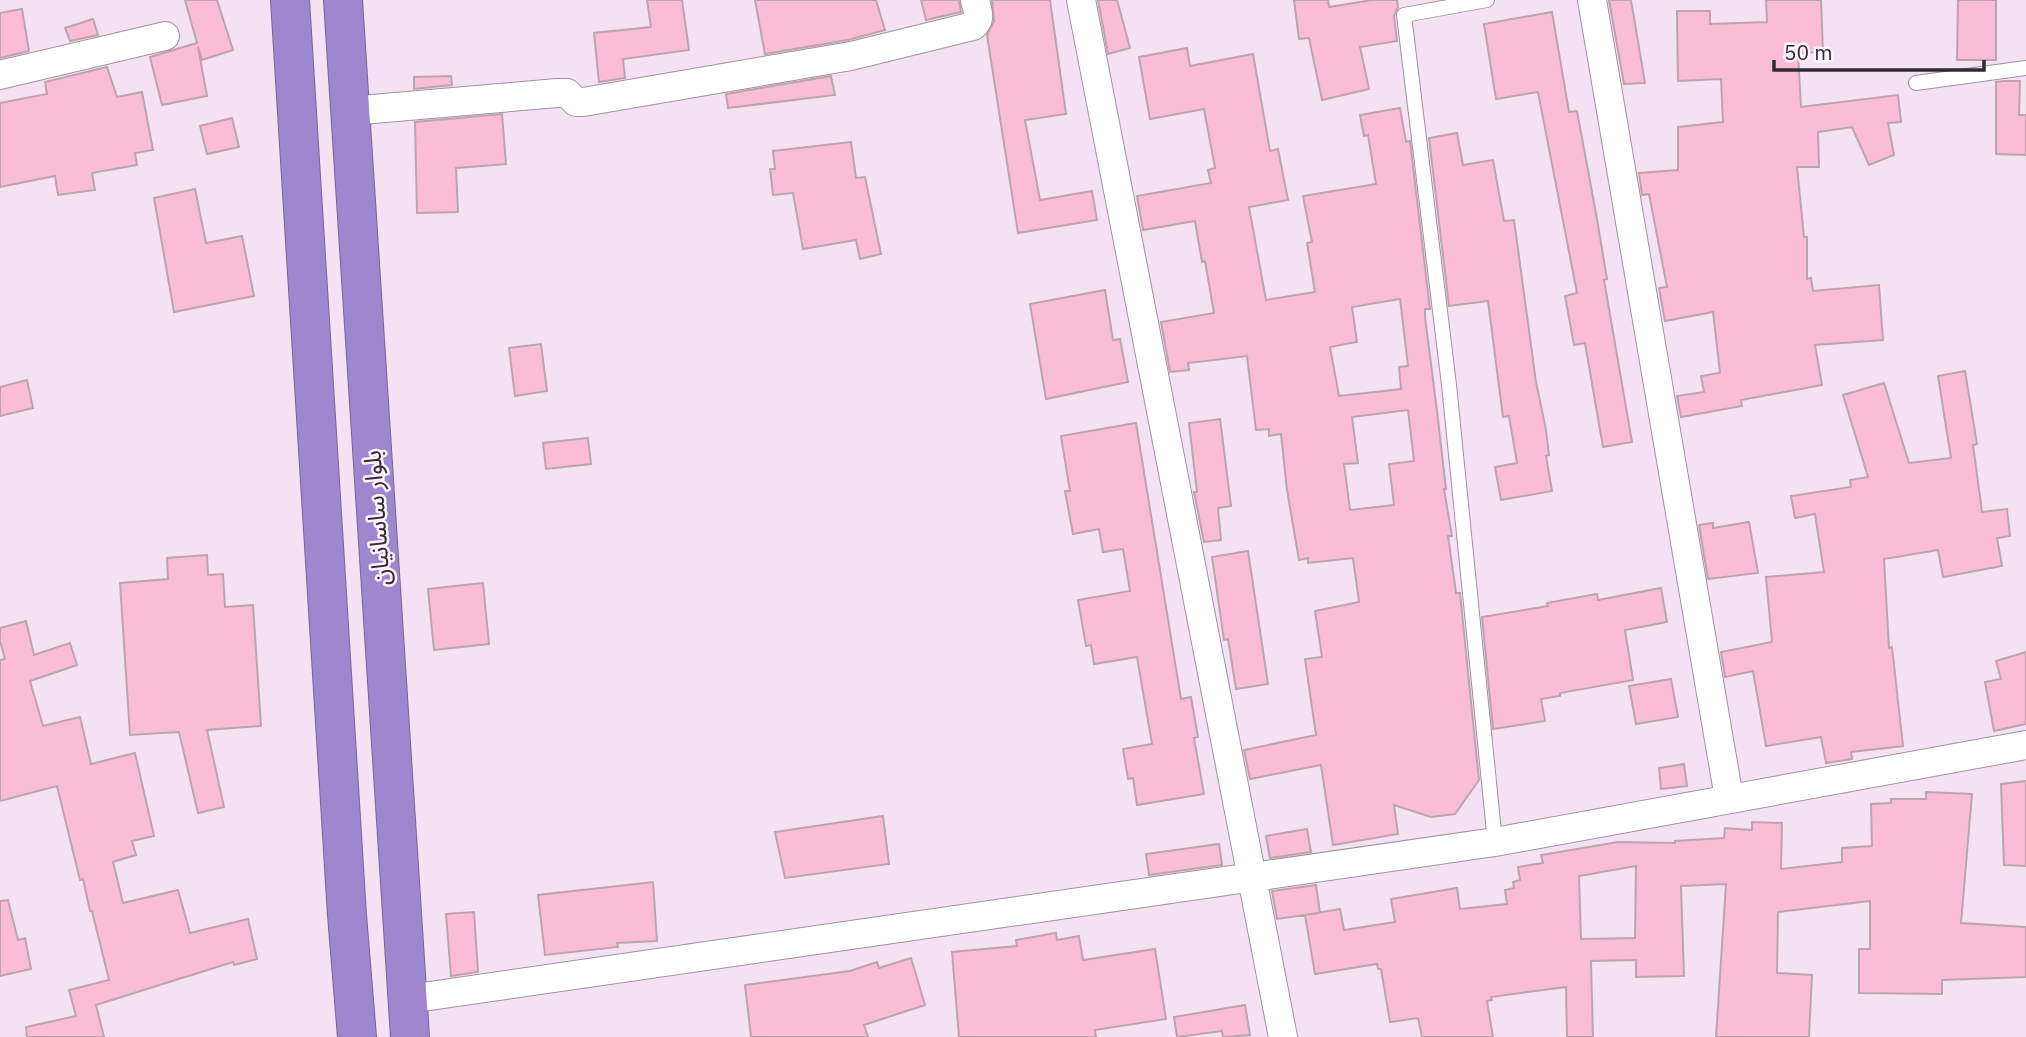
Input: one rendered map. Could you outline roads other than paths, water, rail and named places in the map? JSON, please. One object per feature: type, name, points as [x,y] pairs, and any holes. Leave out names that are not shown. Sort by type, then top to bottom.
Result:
[{"type":"highway","points":[[290,0],[346,915],[357,1037]]},
{"type":"highway","name":"بلوار ساسانیان","points":[[343,0],[410,1037]]},
{"type":"street","points":[[350,111],[557,93],[567,93],[576,102],[583,102],[838,58],[974,26],[979,16],[975,0]]},
{"type":"street","points":[[1081,0],[1283,1037]]},
{"type":"street","points":[[1592,0],[1729,798]]},
{"type":"street","points":[[0,75],[164,36]]},
{"type":"street","points":[[409,999],[1495,842],[2026,745]]},
{"type":"lane","points":[[1487,0],[1405,15],[1449,385],[1495,842]]},
{"type":"lane","points":[[1916,83],[2026,68]]}]
